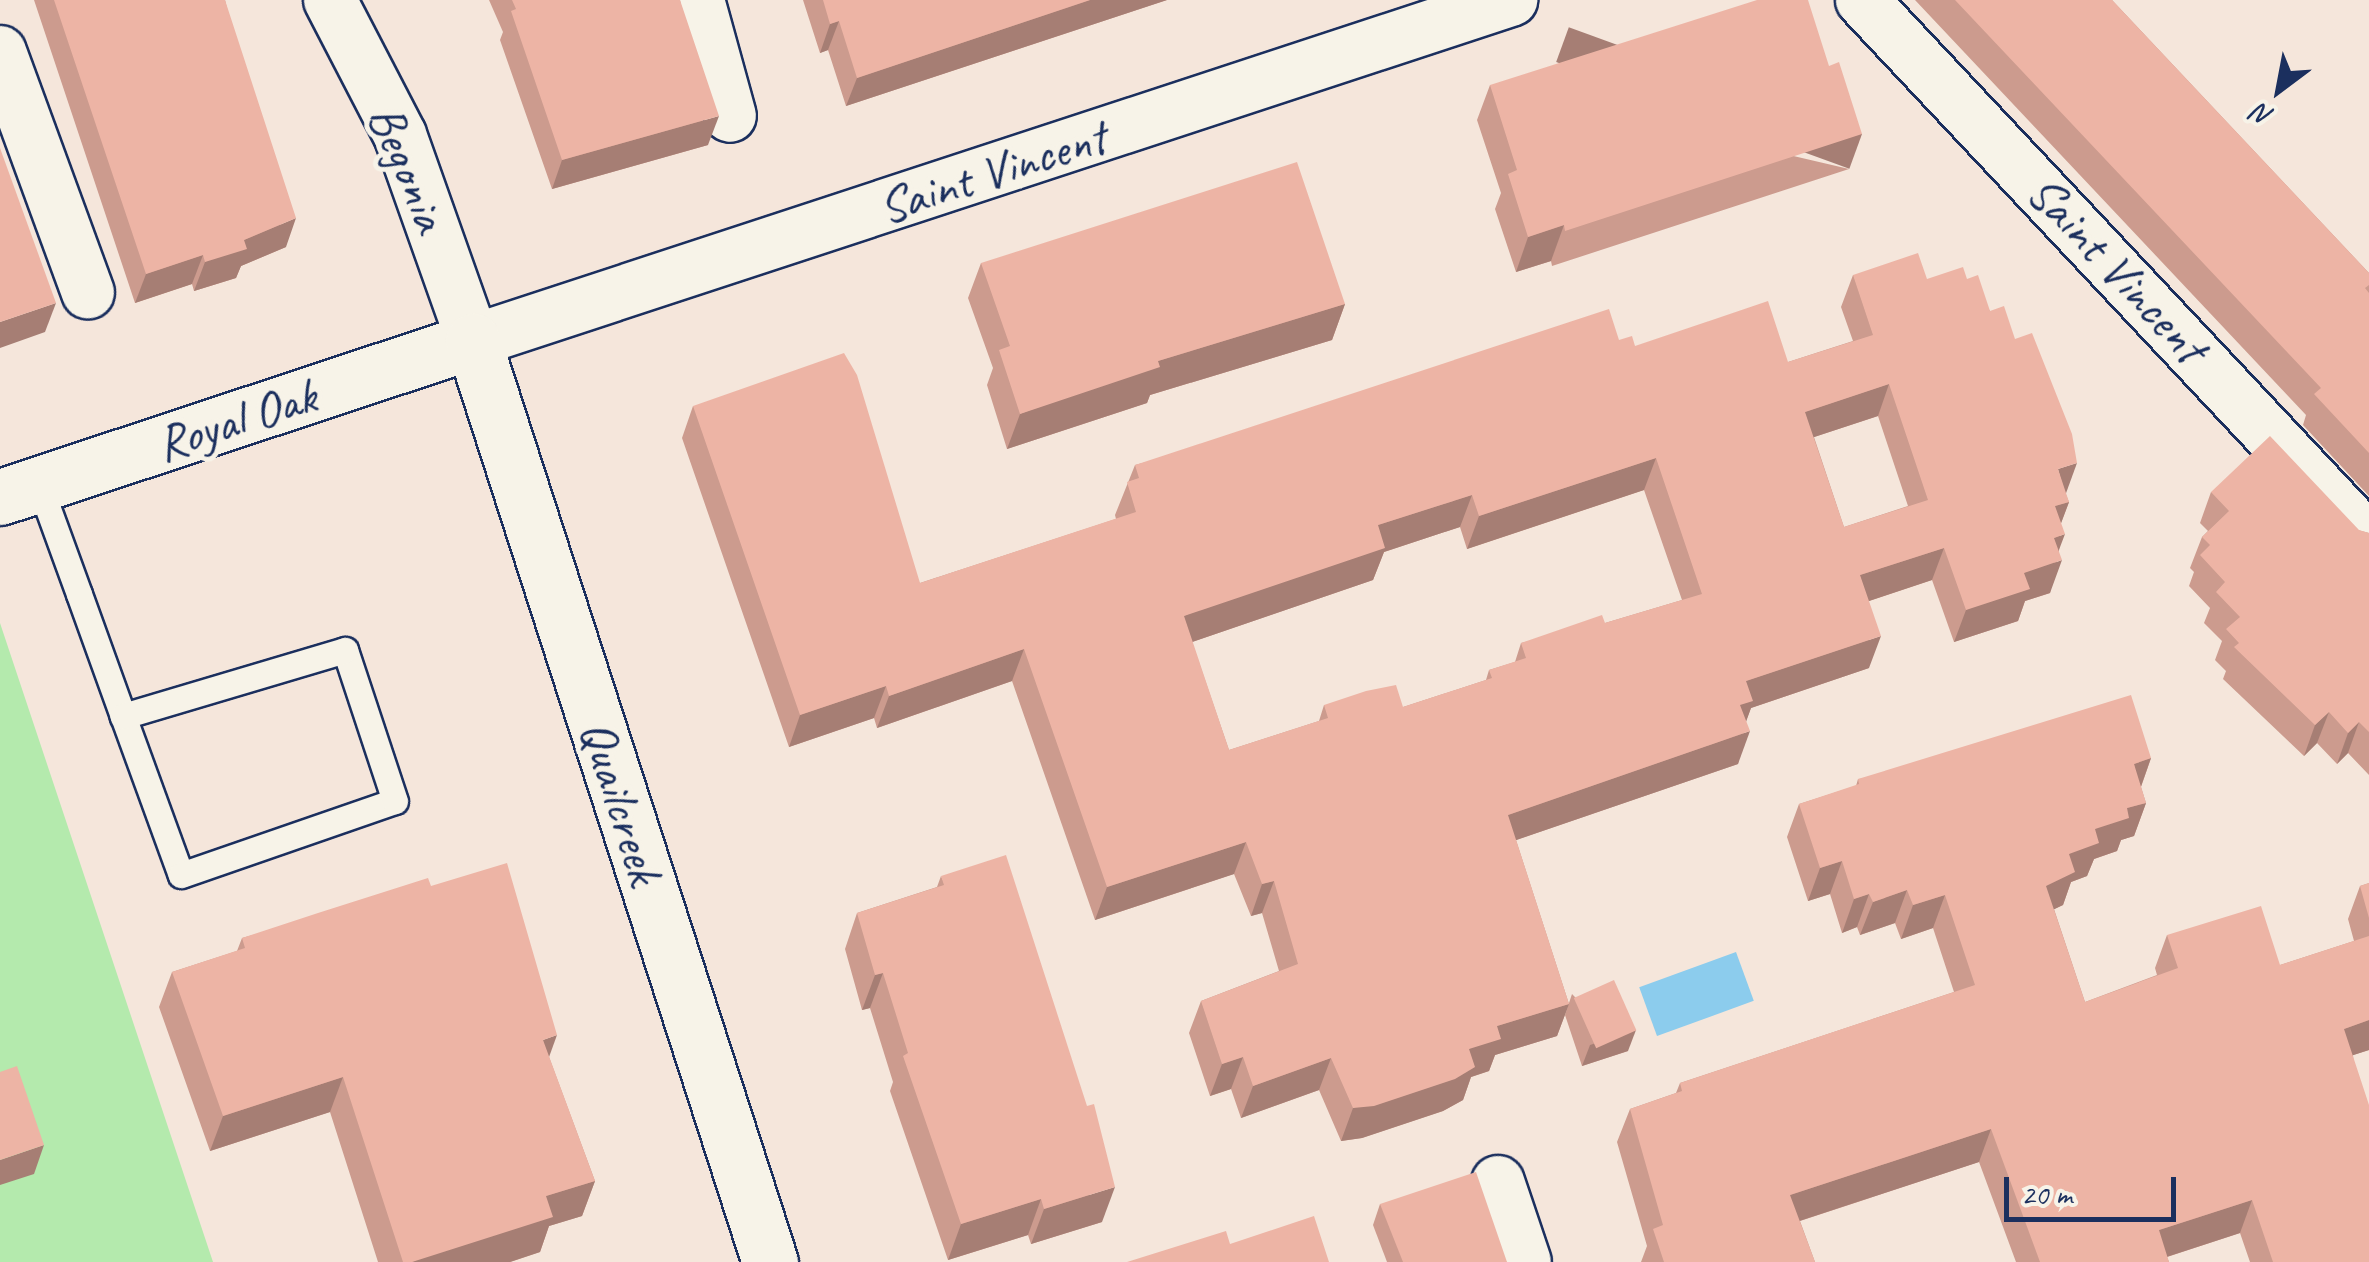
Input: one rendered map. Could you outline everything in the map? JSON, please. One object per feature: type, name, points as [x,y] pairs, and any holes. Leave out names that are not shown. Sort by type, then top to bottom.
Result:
[{"type":"street","name":"Begonia","points":[[330,0],[400,135],[473,341]]},
{"type":"street","points":[[698,0],[730,116]]},
{"type":"street","name":"Saint Vincent","points":[[473,341],[1511,0]]},
{"type":"street","name":"Saint Vincent","points":[[1862,0],[2369,540]]},
{"type":"street","points":[[0,52],[10,116],[88,292]]},
{"type":"street","name":"Royal Oak","points":[[19,491],[473,341]]},
{"type":"street","name":"Quailcreek","points":[[473,341],[770,1262]]},
{"type":"street","points":[[1498,1182],[1525,1262]]},
{"type":"lane","points":[[19,491],[123,716],[181,875],[396,801],[345,650],[123,716]]},
{"type":"green space","points":[[0,623],[213,1262],[0,1262]]},
{"type":"water","points":[[1736,952],[1754,1001],[1657,1036],[1639,987]]},
{"type":"building","points":[[54,0],[225,0],[296,218],[244,240],[247,249],[205,262],[203,255],[146,274]]},
{"type":"building","points":[[512,0],[680,0],[719,116],[562,160],[511,11],[516,9]]},
{"type":"building","points":[[823,0],[1090,0],[857,78],[839,21],[830,24]]},
{"type":"building","points":[[1757,0],[1808,0],[1829,66],[1839,62],[1862,134],[1565,231],[1564,225],[1528,237],[1508,174],[1517,170],[1490,85]]},
{"type":"building","points":[[1955,0],[2112,0],[2369,273],[2369,285],[2365,288],[2369,293],[2369,453],[2314,394],[2321,388]]},
{"type":"building","points":[[0,148],[56,303],[0,322]]},
{"type":"building","points":[[1297,162],[1345,304],[1158,361],[1160,367],[1020,414],[999,350],[1010,346],[981,263]]},
{"type":"building","points":[[1918,253],[1927,279],[1963,267],[1967,279],[1978,275],[1990,311],[2004,306],[2015,339],[2032,333],[2072,434],[2077,463],[2058,469],[2069,502],[2055,506],[2065,534],[2054,538],[2062,560],[2024,573],[2030,589],[1966,610],[1944,548],[1860,575],[1881,636],[1746,681],[1753,701],[1740,705],[1750,731],[1508,815],[1569,1004],[1497,1026],[1501,1039],[1469,1049],[1475,1067],[1455,1079],[1374,1106],[1353,1108],[1331,1058],[1253,1086],[1243,1057],[1222,1064],[1201,1001],[1298,964],[1274,881],[1262,884],[1246,842],[1107,887],[1024,649],[889,696],[886,686],[800,715],[693,406],[844,353],[857,375],[920,583],[1136,512],[1127,482],[1139,478],[1135,465],[1609,309],[1619,340],[1632,336],[1635,346],[1768,301],[1788,362],[1873,335],[1853,275]],"holes":[[[1889,384],[1928,500],[1844,527],[1805,412]],[[1656,458],[1702,594],[1605,623],[1602,615],[1521,643],[1526,658],[1489,670],[1492,678],[1403,707],[1396,685],[1366,691],[1324,705],[1328,718],[1229,750],[1184,616],[1385,548],[1378,525],[1472,495],[1479,516]]]},
{"type":"building","points":[[2270,436],[2359,530],[2369,533],[2369,732],[2359,722],[2348,733],[2329,712],[2315,725],[2234,647],[2239,643],[2226,629],[2240,617],[2216,592],[2225,582],[2200,555],[2210,545],[2202,537],[2229,511],[2211,492]]},
{"type":"building","points":[[2131,695],[2151,758],[2134,764],[2146,803],[2127,808],[2129,818],[2095,829],[2099,843],[2069,854],[2075,872],[2046,886],[2085,1002],[2178,968],[2167,935],[2261,906],[2280,965],[2369,936],[2369,1020],[2344,1029],[2369,1105],[2369,1262],[2273,1262],[2252,1200],[2159,1230],[2169,1262],[2040,1262],[1991,1129],[1790,1195],[1815,1262],[1664,1262],[1653,1229],[1663,1225],[1630,1109],[1682,1091],[1680,1083],[1975,985],[1945,895],[1913,905],[1907,890],[1873,902],[1869,894],[1854,899],[1842,861],[1820,868],[1799,804],[1859,784],[1858,779]]},
{"type":"building","points":[[1006,855],[1087,1106],[1094,1104],[1115,1187],[1044,1209],[1041,1199],[961,1224],[903,1056],[908,1053],[883,973],[875,975],[857,913],[944,885],[941,876]]},
{"type":"building","points":[[507,863],[557,1035],[543,1040],[595,1181],[546,1196],[553,1217],[403,1262],[343,1077],[223,1116],[172,972],[245,948],[242,938],[318,913],[428,878],[431,886]]},
{"type":"building","points":[[2369,883],[2369,918],[2360,886]]},
{"type":"building","points":[[1614,980],[1636,1030],[1596,1048],[1574,998]]},
{"type":"building","points":[[17,1066],[44,1145],[0,1160],[0,1072]]},
{"type":"building","points":[[1476,1172],[1507,1262],[1403,1262],[1380,1204]]},
{"type":"building","points":[[1314,1216],[1329,1262],[1127,1262],[1226,1231],[1230,1244]]}]
